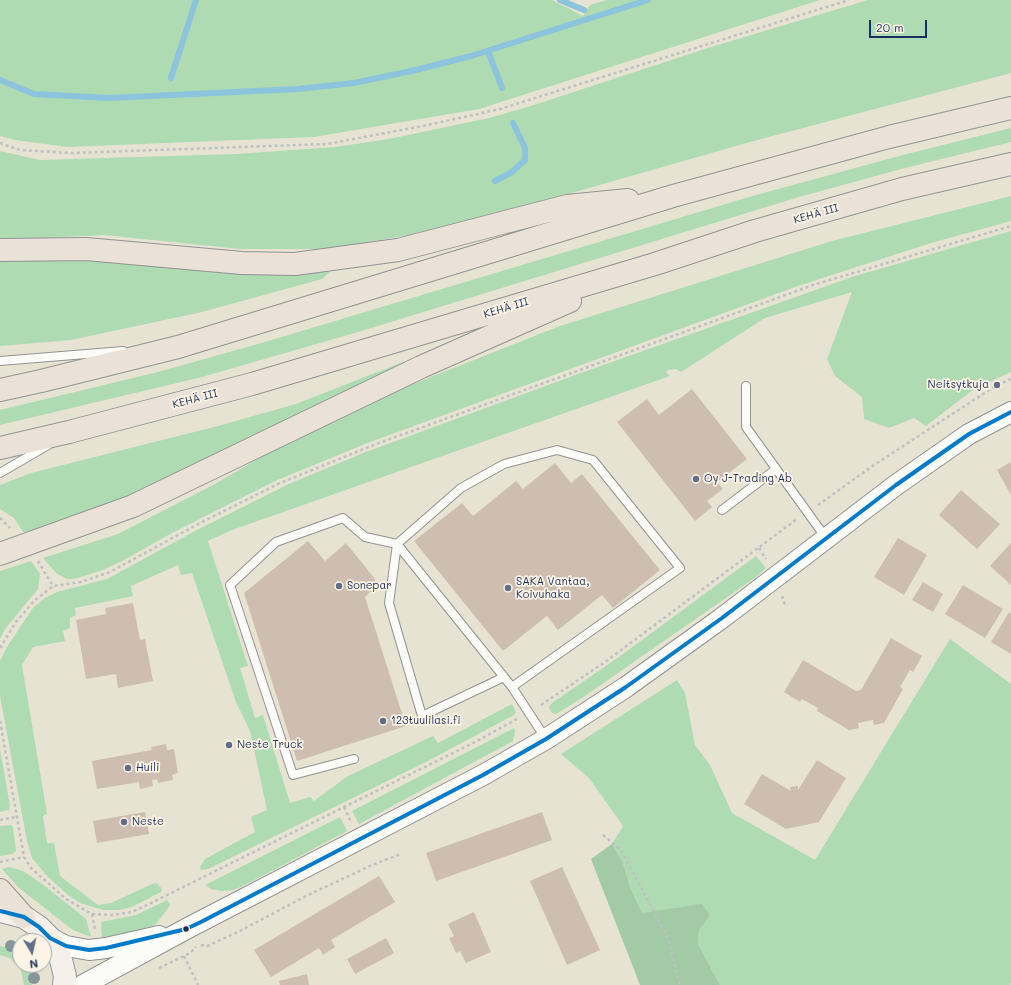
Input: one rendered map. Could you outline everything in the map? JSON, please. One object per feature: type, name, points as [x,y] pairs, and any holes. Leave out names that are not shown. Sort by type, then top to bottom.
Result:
[{"type":"highway","points":[[0,390],[178,347],[673,196],[889,137],[1011,108]]},
{"type":"highway","name":"KEHÄ III","points":[[0,448],[69,432],[252,384],[655,264],[755,231],[902,189],[1011,164]]},
{"type":"highway","points":[[0,250],[86,248],[235,262],[295,264],[398,250],[567,206],[673,196]]},
{"type":"highway","points":[[0,554],[36,550],[133,506],[420,367],[655,264]]},
{"type":"highway","points":[[7,540],[36,550]]},
{"type":"highway","points":[[0,890],[24,917]]},
{"type":"main road","points":[[0,911],[24,917],[45,933]]},
{"type":"main road","points":[[52,942],[60,956],[65,976],[64,985]]},
{"type":"street","points":[[83,985],[186,929],[483,775],[546,739],[626,687],[727,613],[896,485],[969,434],[1011,412]]},
{"type":"street","points":[[52,939],[72,947],[99,949],[186,929]]},
{"type":"lane","points":[[0,361],[178,347]]},
{"type":"lane","points":[[746,386],[746,427],[826,538]]},
{"type":"lane","points":[[0,473],[69,432]]},
{"type":"lane","points":[[504,677],[422,716],[388,604],[397,544],[461,488],[504,464],[557,450],[593,460],[680,568],[512,687]]},
{"type":"lane","points":[[722,510],[776,469]]},
{"type":"lane","points":[[354,759],[294,775],[230,585],[276,542],[343,518],[365,537],[397,544],[512,687],[546,739]]},
{"type":"path","points":[[0,143],[20,150],[71,154],[327,144],[423,126],[500,109],[849,0]]},
{"type":"path","points":[[0,648],[16,622],[34,601],[53,586],[81,582],[110,572],[202,522],[278,484],[371,446],[813,285],[1011,226]]},
{"type":"path","points":[[0,518],[7,540]]},
{"type":"path","points":[[36,550],[53,586]]},
{"type":"path","points":[[0,721],[24,857],[31,868],[66,899],[92,914]]},
{"type":"path","points":[[0,820],[16,817]]},
{"type":"path","points":[[603,835],[621,850],[668,938],[680,985]]},
{"type":"path","points":[[190,953],[196,947],[202,945],[207,946],[238,932],[304,897],[372,865],[401,854]]},
{"type":"path","points":[[0,862],[24,857]]},
{"type":"path","points":[[184,956],[198,985]]},
{"type":"green space","points":[[0,0],[552,0],[583,16],[590,5],[607,0],[820,0],[479,109],[314,137],[67,147],[15,140],[0,136]]},
{"type":"green space","points":[[868,0],[1011,0],[1011,73],[750,142],[554,198],[410,235],[325,249],[240,249],[104,235],[0,240],[0,151],[40,160],[236,154],[335,147],[389,139],[489,118],[534,105],[708,48]]},
{"type":"green space","points":[[1011,128],[1011,142],[905,168],[799,197],[358,332],[202,377],[0,425],[0,410],[158,372],[265,342],[749,197],[903,155]]},
{"type":"green space","points":[[1011,196],[1011,221],[931,243],[798,286],[370,442],[275,481],[103,570],[74,579],[67,579],[56,573],[43,558],[118,534],[215,484],[290,440],[365,403],[560,326],[832,241]]},
{"type":"green space","points":[[1011,231],[1011,372],[974,389],[926,426],[914,418],[889,428],[864,419],[862,397],[835,376],[827,359],[852,292],[765,318],[681,372],[676,369],[668,370],[666,372],[670,376],[232,530],[208,541],[248,666],[240,668],[255,718],[263,715],[290,803],[310,797],[314,801],[348,776],[433,736],[438,743],[512,704],[516,712],[514,715],[424,763],[208,869],[201,870],[200,867],[205,859],[255,832],[251,817],[267,810],[250,731],[236,702],[192,573],[181,575],[178,565],[131,586],[133,596],[75,608],[76,615],[70,618],[70,628],[63,631],[65,641],[33,647],[22,665],[47,814],[43,816],[47,843],[54,843],[60,876],[98,905],[111,903],[152,884],[157,883],[162,889],[161,892],[132,907],[119,910],[103,910],[80,903],[68,895],[46,875],[32,858],[27,841],[0,696],[0,661],[7,647],[33,608],[45,598],[57,592],[107,579],[195,531],[291,483],[366,452],[578,374],[855,276]]},
{"type":"green space","points":[[49,257],[186,267],[327,269],[330,272],[322,279],[202,312],[71,340],[0,346],[0,261]]},
{"type":"green space","points":[[403,362],[413,362],[174,479],[41,529],[23,532],[14,518],[0,509],[0,485],[31,473],[218,426],[296,404]]},
{"type":"green space","points":[[756,556],[765,569],[756,577],[582,698],[556,714],[552,713],[549,707],[552,703],[619,657]]},
{"type":"green space","points":[[31,561],[40,574],[38,589],[5,629],[0,639],[0,571]]},
{"type":"green space","points":[[950,639],[1011,684],[1010,985],[720,985],[698,944],[699,930],[710,916],[642,913],[630,887],[623,863],[612,844],[623,826],[589,778],[561,754],[677,680],[685,693],[695,745],[710,765],[732,813],[815,860]]},
{"type":"green space","points":[[514,728],[515,732],[513,741],[359,824],[352,811]]},
{"type":"green space","points":[[0,749],[10,806],[9,810],[0,812]]},
{"type":"green space","points":[[340,817],[347,831],[243,886],[233,890],[221,891],[211,889],[205,885]]},
{"type":"green space","points":[[11,825],[13,827],[16,851],[12,854],[0,856],[0,826]]},
{"type":"green space","points":[[612,844],[623,863],[630,887],[642,913],[702,904],[710,916],[699,930],[698,944],[720,985],[640,985],[591,859]]},
{"type":"green space","points":[[9,867],[23,871],[41,883],[86,919],[91,937],[73,930],[19,888],[2,869]]},
{"type":"green space","points":[[167,900],[170,904],[169,907],[155,925],[129,934],[102,940],[101,922],[136,915]]},
{"type":"green space","points":[[0,946],[12,949],[12,960],[10,958],[0,955]]},
{"type":"green space","points":[[22,973],[30,973],[32,985],[24,985]]},
{"type":"building","points":[[692,389],[747,459],[717,482],[723,489],[707,501],[712,507],[695,521],[617,422],[647,399],[659,415]]},
{"type":"building","points":[[1011,462],[1011,495],[997,470]]},
{"type":"building","points":[[555,463],[571,483],[582,474],[660,570],[613,608],[602,595],[558,630],[547,616],[503,651],[414,541],[462,503],[473,516],[516,481],[523,489]]},
{"type":"building","points":[[961,490],[1000,524],[977,549],[939,515]]},
{"type":"building","points":[[898,538],[927,555],[904,595],[874,577]]},
{"type":"building","points":[[308,541],[325,561],[346,543],[375,579],[375,587],[365,597],[406,726],[297,761],[244,593]]},
{"type":"building","points":[[1011,543],[1011,585],[990,566]]},
{"type":"building","points":[[923,582],[943,594],[933,612],[912,600]]},
{"type":"building","points":[[963,585],[1003,609],[985,638],[945,614]]},
{"type":"building","points":[[133,603],[140,640],[145,639],[153,681],[118,688],[116,674],[86,679],[76,620],[106,614],[105,608]]},
{"type":"building","points":[[1009,612],[1011,614],[1011,654],[991,642]]},
{"type":"building","points":[[891,638],[922,656],[913,672],[910,670],[900,687],[903,689],[884,723],[874,725],[873,720],[858,723],[859,728],[849,730],[817,711],[818,708],[802,699],[800,702],[784,692],[803,660],[856,691],[861,690]]},
{"type":"building","points":[[166,744],[167,750],[174,749],[178,773],[172,775],[173,780],[158,783],[157,779],[152,780],[153,786],[140,789],[139,782],[97,789],[92,761],[152,750],[151,747]]},
{"type":"building","points":[[817,760],[846,778],[819,822],[786,829],[744,804],[762,774],[791,791],[790,787],[798,786],[798,790]]},
{"type":"building","points":[[145,812],[149,834],[97,843],[93,821]]},
{"type":"building","points":[[542,812],[552,840],[436,881],[426,853]]},
{"type":"building","points":[[562,867],[600,950],[567,965],[530,881]]},
{"type":"building","points":[[379,876],[395,902],[331,940],[335,947],[323,955],[319,948],[271,977],[254,950]]},
{"type":"building","points":[[474,912],[491,952],[466,963],[460,951],[456,953],[449,938],[454,936],[448,924]]},
{"type":"building","points":[[386,938],[394,953],[355,974],[347,959]]},
{"type":"building","points":[[307,974],[309,985],[280,985],[279,981]]},
{"type":"waterway","points":[[171,78],[196,0]]},
{"type":"waterway","points":[[560,0],[584,10]]},
{"type":"waterway","points":[[0,80],[34,94],[109,98],[298,89],[354,83],[416,70],[471,56],[648,0]]},
{"type":"waterway","points":[[488,51],[502,88]]},
{"type":"waterway","points":[[495,181],[512,172],[525,160],[525,148],[513,123]]},
{"type":"transit line","points":[[0,911],[24,917],[39,927],[50,938],[66,946],[89,950],[106,948],[186,929],[201,922],[483,775],[546,739],[626,687],[722,618],[896,485],[969,434],[1011,412]]},
{"type":"place","name":"Neitsytkuja","points":[[997,385]]},
{"type":"place","name":"Oy J-Trading Ab","points":[[696,479]]},
{"type":"place","name":"Sonepar","points":[[339,586]]},
{"type":"place","name":"SAKA Vantaa, Koivuhaka","points":[[508,588]]},
{"type":"place","name":"123tuulilasi.fi","points":[[383,721]]},
{"type":"place","name":"Neste Truck","points":[[229,745]]},
{"type":"place","name":"Huili","points":[[128,768]]},
{"type":"place","name":"Neste","points":[[124,822]]}]
